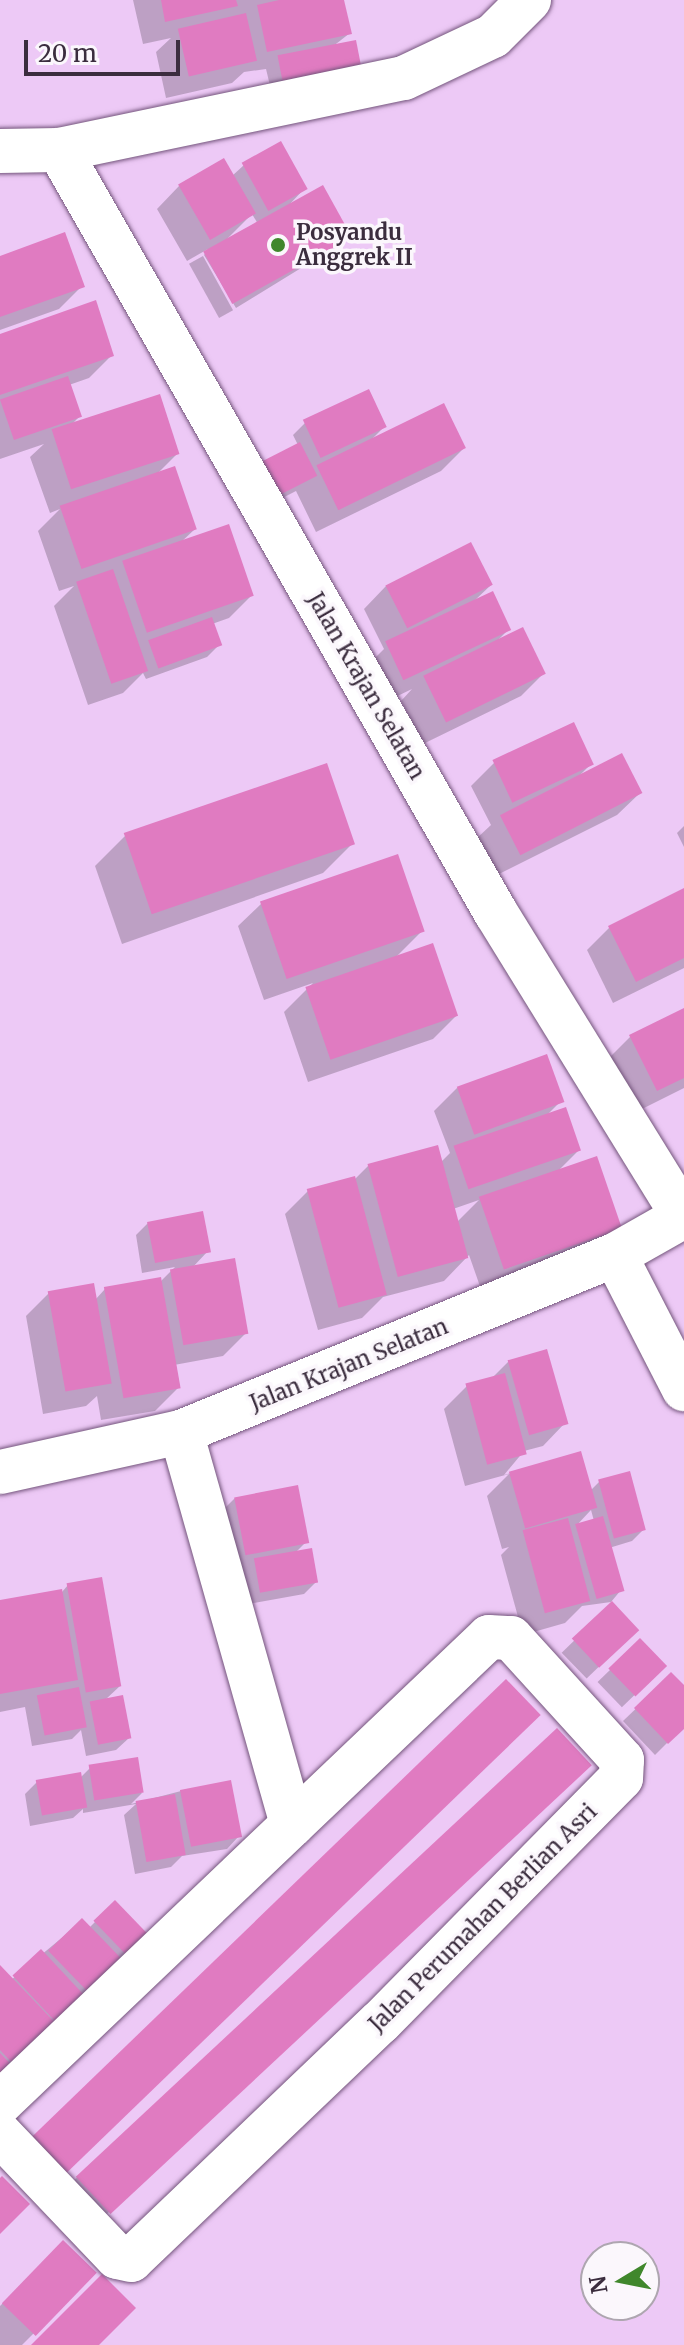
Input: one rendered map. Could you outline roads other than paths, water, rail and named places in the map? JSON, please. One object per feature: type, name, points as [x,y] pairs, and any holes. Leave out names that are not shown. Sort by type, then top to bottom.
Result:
[{"type":"street","points":[[0,151],[59,150],[404,78],[493,36],[529,0]]},
{"type":"street","name":"Jalan Krajan Selatan","points":[[0,1472],[181,1432],[615,1255],[683,1216],[496,913],[59,150]]},
{"type":"street","points":[[615,1255],[684,1389]]},
{"type":"street","points":[[181,1432],[292,1825]]},
{"type":"street","name":"Jalan Perumahan Berlian Asri","points":[[0,2103],[489,1637],[501,1634],[511,1638],[622,1760],[621,1778],[380,2022],[131,2260],[117,2257],[0,2134]]},
{"type":"place","name":"Posyandu Anggrek II","points":[[278,245]]}]
